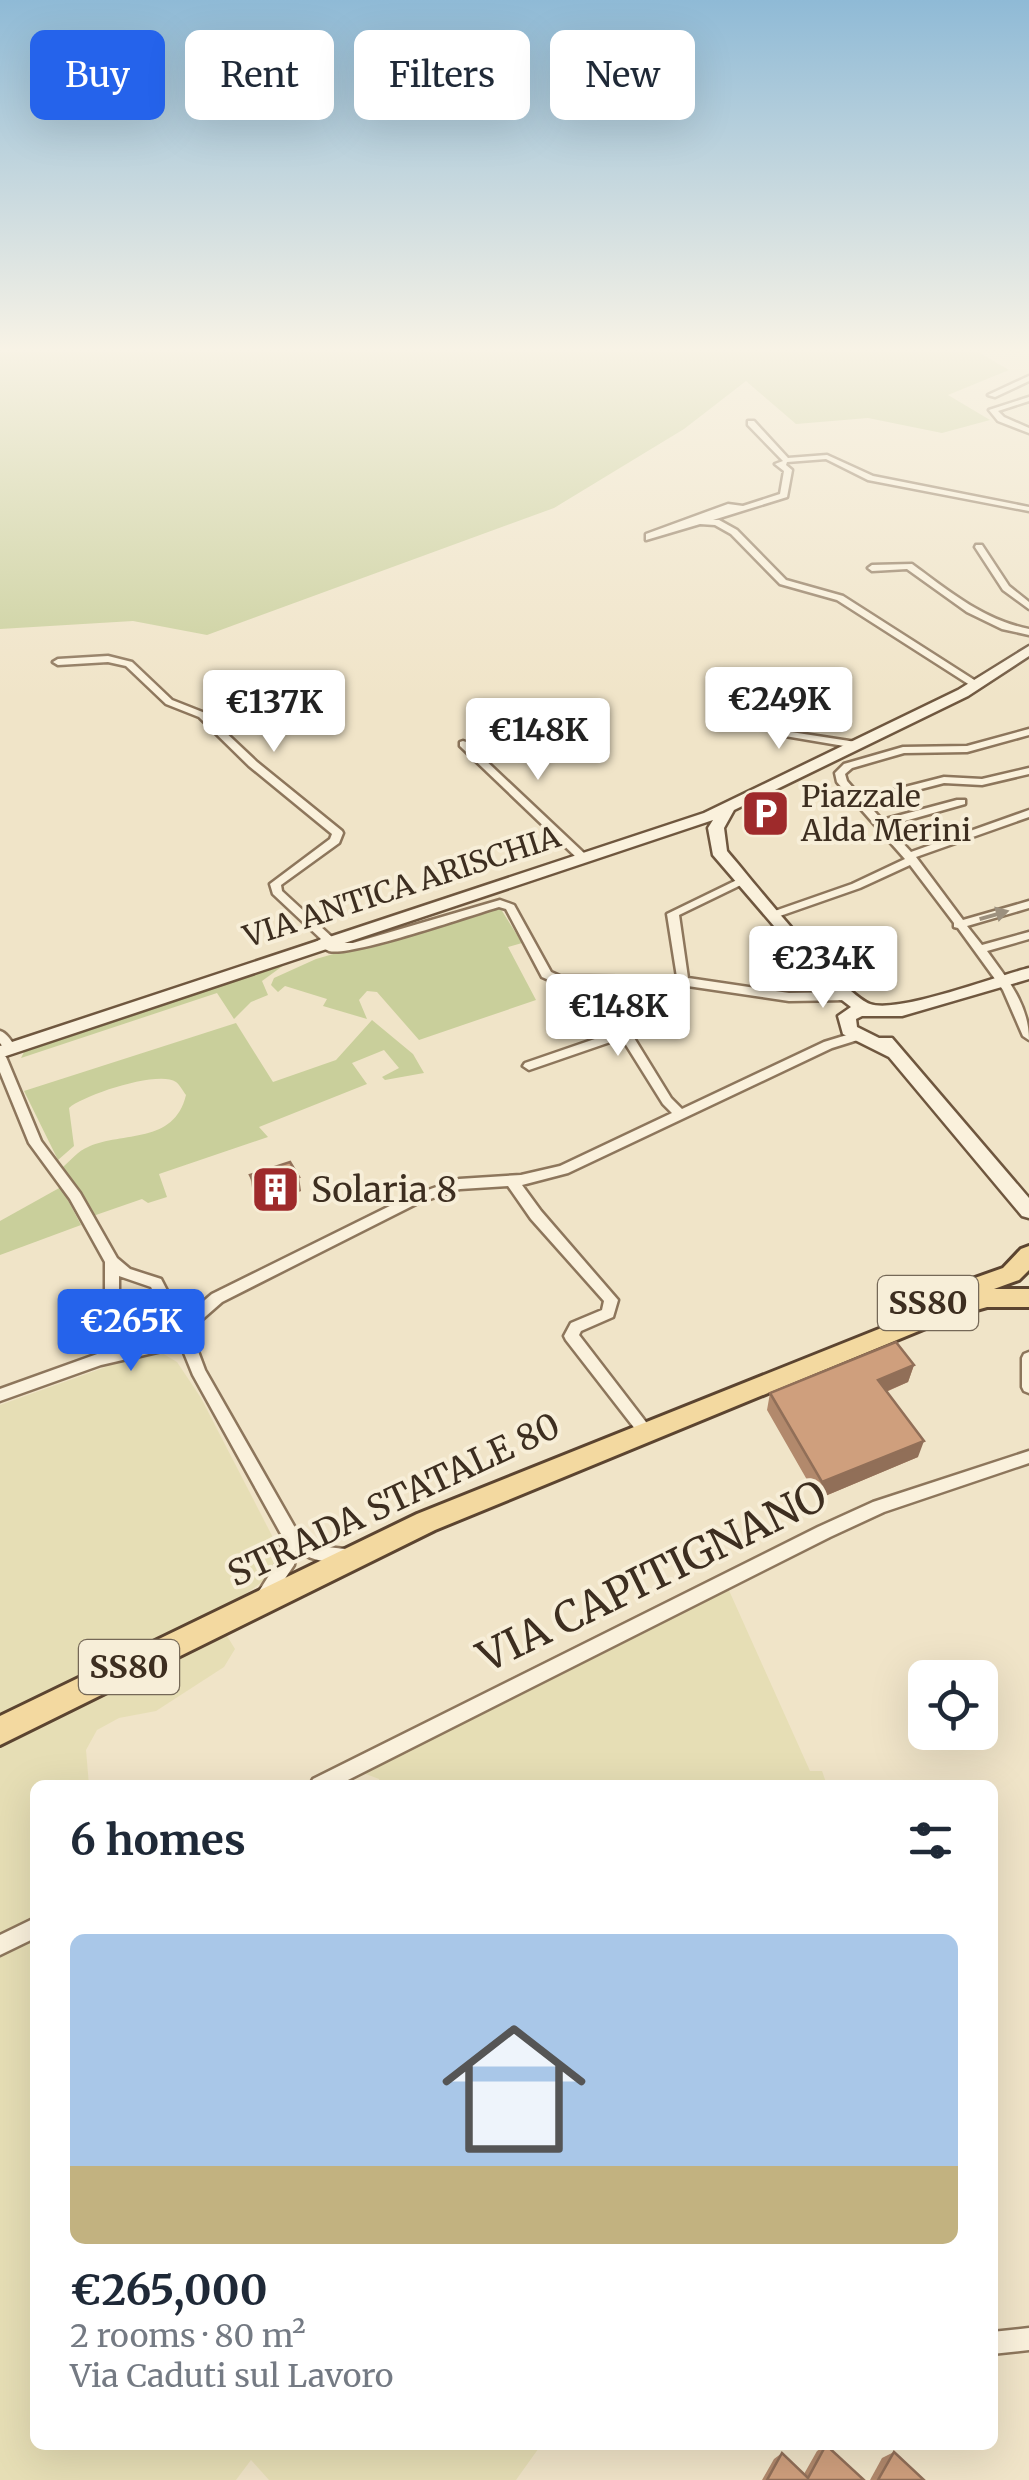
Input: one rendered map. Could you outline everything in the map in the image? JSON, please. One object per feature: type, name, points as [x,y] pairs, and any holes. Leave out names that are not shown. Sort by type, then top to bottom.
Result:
[{"type":"main road","name":"VIA ANTICA ARISCHIA","points":[[2,1048],[581,856],[692,823],[848,756],[976,685],[1029,650]]},
{"type":"main road","points":[[713,844],[718,822],[729,806]]},
{"type":"main road","points":[[692,823],[842,993],[877,1020],[892,1052],[1027,1212]]},
{"type":"main road","points":[[663,832],[713,844]]},
{"type":"main road","points":[[861,1035],[877,1020],[902,1010],[1029,973]]},
{"type":"main road","points":[[842,993],[845,1020],[861,1035],[892,1052]]},
{"type":"main road","points":[[845,1020],[854,1011],[877,1020]]},
{"type":"main road","name":"STRADA STATALE 80","points":[[828,1356],[908,1311],[1008,1276],[1029,1256]]},
{"type":"main road","name":"SS80","points":[[1029,1256],[1029,1279]]},
{"type":"main road","name":"STRADA STATALE 80","points":[[0,1731],[362,1552],[644,1430],[966,1302],[1029,1298]]},
{"type":"street","points":[[739,508],[656,539],[648,537],[739,508],[757,506],[784,495],[788,472],[783,468]]},
{"type":"street","points":[[849,468],[872,478],[1029,509]]},
{"type":"street","points":[[726,515],[722,520],[726,527]]},
{"type":"street","points":[[703,522],[726,527],[747,542],[778,579],[840,598],[976,685]]},
{"type":"street","points":[[979,548],[1006,588],[1029,606]]},
{"type":"street","points":[[872,568],[909,566],[970,610],[1005,627],[1029,632]]},
{"type":"street","points":[[58,662],[108,659],[129,664],[172,704],[202,716],[252,764],[338,833],[335,841],[275,884],[277,892],[333,948],[354,946],[500,903],[510,907],[550,977],[566,981],[683,981],[756,994],[842,993]]},
{"type":"street","points":[[751,686],[770,716],[788,734],[848,756],[908,749],[967,749],[1029,732]]},
{"type":"street","points":[[463,744],[581,856]]},
{"type":"street","points":[[848,756],[840,778],[910,858],[1004,981],[1029,1036]]},
{"type":"street","points":[[860,802],[944,780],[989,781],[1029,771]]},
{"type":"street","points":[[880,824],[961,802]]},
{"type":"street","points":[[773,915],[1029,812]]},
{"type":"street","points":[[683,981],[674,914],[744,880]]},
{"type":"street","points":[[958,925],[1029,904]]},
{"type":"street","points":[[978,950],[1029,935]]},
{"type":"street","points":[[828,1045],[845,1020]]},
{"type":"street","points":[[529,1066],[618,1035],[627,1036],[667,1102],[680,1114]]},
{"type":"street","points":[[100,1360],[139,1333],[152,1316],[171,1314],[217,1298],[413,1200],[459,1184],[512,1180],[562,1170],[828,1045],[861,1035]]},
{"type":"street","points":[[2,1048],[32,1135],[112,1262],[125,1274],[159,1286],[171,1314],[180,1320],[198,1371],[287,1530],[291,1541],[288,1560],[258,1603]]},
{"type":"street","points":[[512,1180],[536,1215],[611,1300],[608,1313],[576,1327],[571,1336],[644,1430]]},
{"type":"street","points":[[112,1262],[112,1312],[158,1346],[184,1357],[198,1371]]},
{"type":"street","points":[[114,1288],[144,1278]]},
{"type":"street","points":[[0,1396],[100,1360],[172,1342],[217,1298]]},
{"type":"street","points":[[1029,1358],[1029,1387]]},
{"type":"street","name":"VIA CAPITIGNANO","points":[[329,1780],[824,1532],[879,1507],[1029,1458]]},
{"type":"street","points":[[287,1530],[300,1546],[314,1553],[362,1552]]},
{"type":"street","points":[[0,1945],[30,1930]]},
{"type":"street","points":[[998,2342],[1029,2339]]},
{"type":"shaded area","points":[[162,1353],[177,1362],[201,1398],[282,1555],[265,1580],[244,1595],[0,1716],[0,1405],[128,1359]]},
{"type":"shaded area","points":[[727,1586],[810,1771],[822,1771],[825,1780],[379,1780],[355,1770]]},
{"type":"shaded area","points":[[224,1631],[235,1649],[224,1667],[156,1711],[119,1718],[97,1730],[86,1750],[89,1780],[30,1780],[30,2450],[537,2450],[516,2480],[269,2480],[251,2460],[236,2480],[0,2480],[0,1741]]},
{"type":"green space","points":[[0,468],[620,468],[554,508],[207,635],[133,621],[0,629]]},
{"type":"green space","points":[[499,906],[522,943],[508,947],[536,1000],[419,1040],[377,992],[367,991],[359,1000],[367,1019],[323,1006],[327,999],[285,986],[278,992],[271,985],[274,978],[316,959]]},
{"type":"green space","points":[[281,962],[284,965],[262,981],[268,995],[251,1002],[234,1019],[217,993],[21,1058],[26,1048]]},
{"type":"green space","points":[[372,1020],[413,1054],[424,1073],[385,1080],[382,1077],[399,1068],[384,1050],[352,1063],[367,1084],[259,1127],[268,1137],[159,1174],[167,1197],[148,1203],[142,1199],[93,1216],[63,1167],[88,1147],[146,1134],[171,1122],[186,1095],[176,1082],[154,1079],[121,1086],[77,1103],[69,1108],[74,1146],[58,1160],[24,1091],[236,1023],[273,1082],[336,1060]]},
{"type":"green space","points":[[61,1187],[81,1225],[0,1255],[0,1221]]},
{"type":"building","points":[[290,1162],[299,1177],[258,1191],[250,1175]]},
{"type":"building","points":[[896,1342],[914,1365],[878,1380],[924,1441],[822,1482],[770,1393]]},
{"type":"building","points":[[823,2450],[831,2450],[864,2480],[767,2480],[782,2453],[808,2478]]},
{"type":"building","points":[[894,2452],[924,2480],[878,2480]]},
{"type":"place","name":"Piazzale Alda Merini","points":[[766,814]]},
{"type":"place","name":"Solaria 8","points":[[276,1190]]}]
